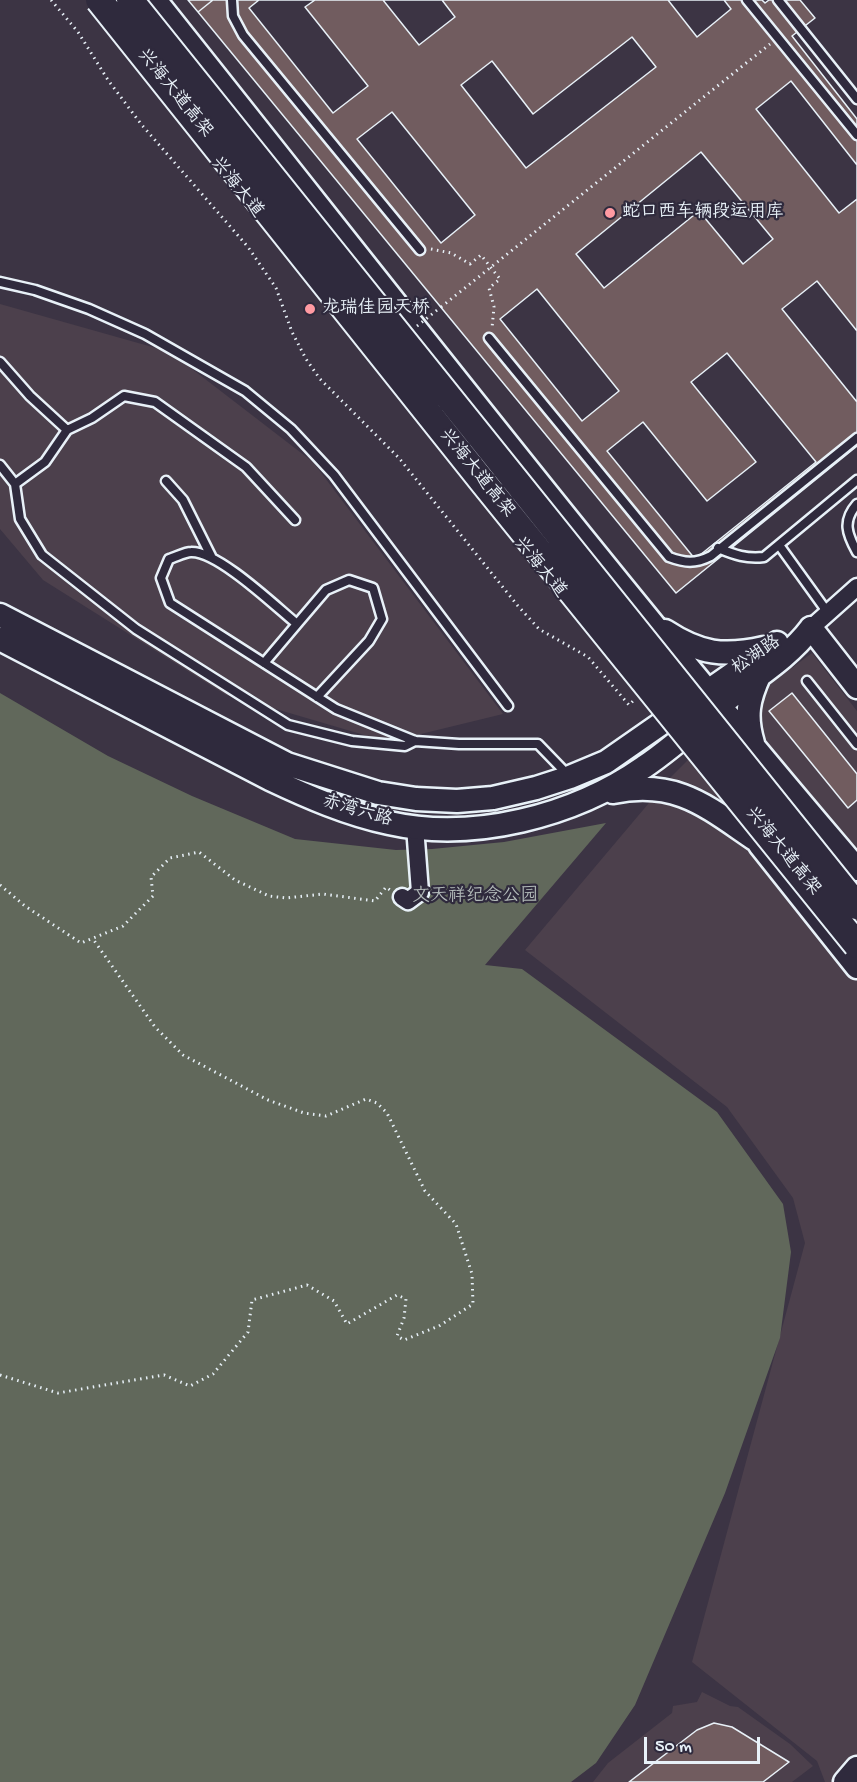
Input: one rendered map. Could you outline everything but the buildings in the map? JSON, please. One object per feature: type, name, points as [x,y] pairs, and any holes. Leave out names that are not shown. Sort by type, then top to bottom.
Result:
[{"type":"main road","name":"兴海大道高架","points":[[99,0],[483,482],[857,945]]},
{"type":"main road","name":"兴海大道高架","points":[[130,0],[857,906]]},
{"type":"street","name":"兴海大道","points":[[86,0],[857,967]]},
{"type":"street","points":[[155,0],[651,622],[857,869]]},
{"type":"street","points":[[857,587],[811,628],[857,687]]},
{"type":"street","name":"赤湾六路","points":[[0,615],[287,764],[378,793],[416,799],[457,801],[493,798],[570,777],[606,762],[662,723],[713,698]]},
{"type":"street","points":[[651,622],[692,647],[708,652],[744,652],[775,645]]},
{"type":"street","name":"松湖路","points":[[713,698],[791,633],[811,628]]},
{"type":"street","name":"松湖路","points":[[713,698],[760,674],[799,643],[811,628]]},
{"type":"street","name":"赤湾六路","points":[[0,639],[315,800],[391,824],[415,827],[466,829],[512,823],[558,810],[594,795],[643,769],[678,743],[713,698]]},
{"type":"street","points":[[756,750],[747,715],[752,690],[760,674]]},
{"type":"street","points":[[594,795],[646,787],[675,793],[708,808],[756,840]]},
{"type":"street","points":[[402,897],[408,901],[420,892],[415,827]]},
{"type":"street","points":[[845,1782],[857,1768]]},
{"type":"lane","points":[[232,0],[233,16],[243,35],[420,250]]},
{"type":"lane","points":[[747,0],[857,135]]},
{"type":"lane","points":[[778,0],[857,99]]},
{"type":"lane","points":[[0,282],[35,290],[89,309],[145,334],[245,391],[291,429],[334,475],[508,706]]},
{"type":"lane","points":[[489,338],[669,557],[684,562],[699,562],[711,556],[857,438]]},
{"type":"lane","points":[[0,362],[30,396],[67,430]]},
{"type":"lane","points":[[15,484],[45,462],[67,430],[92,418],[124,396],[155,402],[246,466],[295,520]]},
{"type":"lane","points":[[0,465],[15,484],[20,519],[42,555],[136,629],[288,725],[352,741],[405,746],[415,741]]},
{"type":"lane","points":[[718,548],[737,556],[764,557],[857,480]]},
{"type":"lane","points":[[166,481],[183,500],[211,556]]},
{"type":"lane","points":[[857,504],[849,512],[847,525],[849,538],[857,552]]},
{"type":"lane","points":[[779,545],[828,613]]},
{"type":"lane","points":[[297,624],[211,556],[191,552],[169,559],[160,579],[170,603],[336,709],[415,741],[459,744],[538,744],[570,777]]},
{"type":"lane","points":[[264,663],[326,590],[349,580],[373,588],[382,619],[369,641],[317,697]]},
{"type":"lane","points":[[807,681],[857,744]]},
{"type":"path","points":[[51,0],[78,32],[108,80],[141,124],[248,247],[276,288],[302,350],[320,379],[399,458],[511,598],[539,629],[588,657],[629,705]]},
{"type":"path","points":[[441,307],[777,38]]},
{"type":"path","points":[[420,250],[430,249],[451,253],[470,264],[481,255],[500,279],[489,288],[494,307],[489,338]]},
{"type":"path","points":[[0,885],[25,906],[81,943],[123,927],[153,896],[151,877],[170,858],[199,852],[235,880],[268,896],[286,898],[323,894],[375,901],[386,887],[402,897]]},
{"type":"path","points":[[0,1375],[58,1393],[164,1375],[190,1386],[213,1374],[248,1332],[252,1300],[307,1285],[334,1301],[347,1324],[397,1295],[406,1299],[404,1318],[397,1336],[404,1340],[438,1326],[473,1304],[472,1274],[456,1224],[425,1191],[387,1113],[377,1102],[366,1100],[326,1116],[304,1113],[268,1100],[183,1055],[155,1027],[93,939]]},
{"type":"shaded area","points":[[0,304],[170,352],[313,462],[503,714],[388,742],[226,695],[43,580],[0,529]]},
{"type":"shaded area","points":[[812,653],[857,711],[857,1782],[825,1782],[817,1761],[692,1662],[805,1243],[793,1198],[727,1107],[525,950],[670,778],[747,701]]},
{"type":"shaded area","points":[[702,1692],[730,1706],[738,1707],[790,1744],[813,1766],[792,1782],[593,1782],[608,1763],[672,1713],[673,1706],[697,1702]]},
{"type":"green space","name":"文天祥纪念公园","points":[[0,693],[108,756],[192,796],[295,839],[396,850],[432,849],[504,842],[606,823],[485,965],[522,969],[717,1112],[783,1204],[791,1252],[780,1338],[725,1493],[635,1705],[596,1763],[571,1782],[0,1782]]},
{"type":"place","name":"蛇口西车辆段运用库","points":[[610,213]]},
{"type":"place","name":"龙瑞佳园天桥","points":[[310,309]]}]
